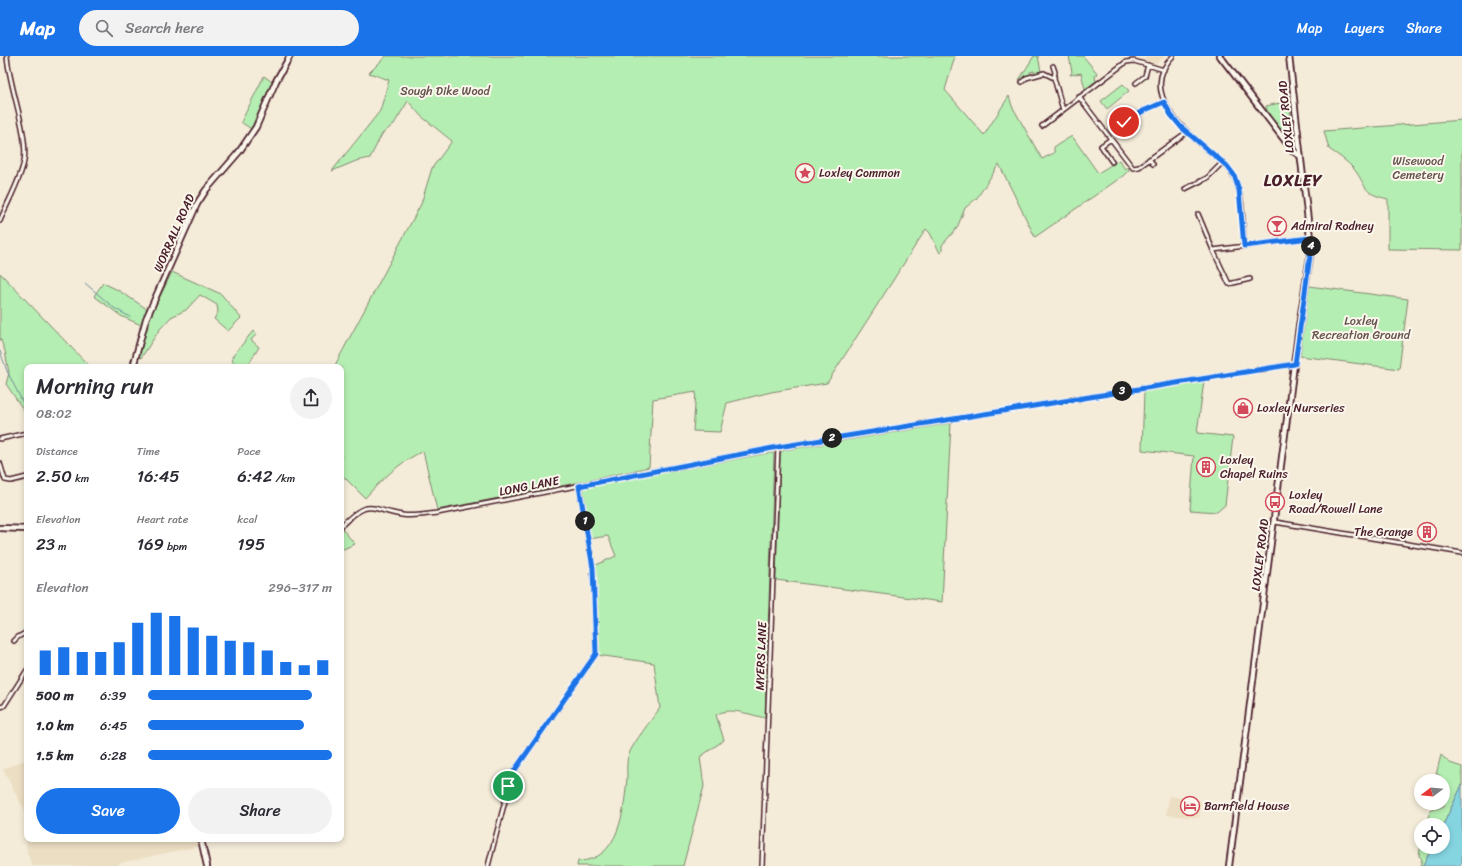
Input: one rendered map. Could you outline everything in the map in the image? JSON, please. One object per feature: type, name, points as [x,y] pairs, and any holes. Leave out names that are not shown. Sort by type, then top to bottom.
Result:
[{"type":"main road","name":"WORRALL ROAD","points":[[134,364],[146,319],[197,204],[206,190],[239,152],[256,127],[276,81],[290,56]]},
{"type":"main road","points":[[1220,56],[1293,150],[1300,156]]},
{"type":"main road","name":"LOXLEY ROAD","points":[[1229,866],[1310,256],[1310,238],[1289,56]]},
{"type":"main road","points":[[0,528],[24,529]]},
{"type":"main road","points":[[202,842],[207,866]]},
{"type":"street","points":[[0,221],[22,167],[24,154],[23,134],[8,73],[7,56]]},
{"type":"street","points":[[1173,56],[1164,70],[1161,89],[1164,102],[1171,115],[1187,132],[1224,162],[1231,170],[1238,185],[1244,246]]},
{"type":"street","points":[[1042,126],[1126,62],[1132,60],[1164,70]]},
{"type":"street","points":[[1136,83],[1145,76],[1148,65]]},
{"type":"street","points":[[1053,66],[1055,72],[1054,78],[1063,110]]},
{"type":"street","points":[[1022,82],[1026,78],[1044,73],[1054,78]]},
{"type":"street","points":[[1079,97],[1133,168],[1139,167],[1187,132]]},
{"type":"street","points":[[1124,122],[1143,111],[1164,102]]},
{"type":"street","points":[[1111,139],[1099,146],[1112,162]]},
{"type":"street","points":[[1149,159],[1153,164]]},
{"type":"street","points":[[1185,189],[1207,178],[1224,162]]},
{"type":"street","points":[[1198,214],[1229,284],[1250,280]]},
{"type":"street","points":[[1213,250],[1310,238]]},
{"type":"street","name":"LONG LANE","points":[[344,523],[354,513],[367,507],[379,508],[403,515],[422,515],[778,447],[1295,364]]},
{"type":"street","points":[[0,439],[24,434]]},
{"type":"street","name":"MYERS LANE","points":[[762,866],[778,447]]},
{"type":"street","points":[[0,463],[5,480],[8,481],[24,478]]},
{"type":"street","points":[[488,866],[512,774],[596,654],[593,568],[579,486]]},
{"type":"street","points":[[1275,522],[1462,553]]},
{"type":"street","points":[[14,641],[24,634]]},
{"type":"street","points":[[0,707],[4,706],[24,675]]},
{"type":"shaded area","points":[[1146,56],[1165,56],[1156,64],[1144,60]]},
{"type":"shaded area","points":[[24,760],[24,808],[15,793],[3,769]]},
{"type":"shaded area","points":[[1169,796],[1201,801],[1199,818],[1166,815]]},
{"type":"shaded area","points":[[26,842],[199,842],[200,846],[119,863],[119,866],[33,866],[27,853]]},
{"type":"green space","name":"Sough Dike Wood","points":[[386,56],[955,56],[945,90],[984,135],[1009,96],[1012,106],[1042,159],[1054,153],[1054,147],[1072,136],[1098,173],[1119,160],[1125,169],[1128,167],[1129,170],[1123,176],[1035,237],[999,164],[977,198],[965,208],[957,228],[942,245],[942,251],[940,253],[930,233],[926,229],[827,383],[771,392],[727,403],[720,432],[693,431],[696,392],[653,399],[649,467],[587,481],[437,510],[423,451],[407,460],[392,472],[365,498],[344,477],[344,364],[336,364],[421,204],[432,168],[452,141],[421,116],[408,101],[394,124],[382,134],[370,158],[356,161],[332,171],[380,111],[389,80],[369,73]]},
{"type":"green space","points":[[1034,56],[1038,56],[1041,71],[1035,74],[1034,71],[1030,72],[1031,75],[1019,80]]},
{"type":"green space","points":[[1069,56],[1083,56],[1098,74],[1095,76],[1096,81],[1085,89],[1081,73],[1070,75],[1072,72]]},
{"type":"green space","points":[[264,76],[272,82],[251,129],[241,122]]},
{"type":"green space","points":[[1123,84],[1129,91],[1107,109],[1101,101]]},
{"type":"green space","points":[[1289,101],[1294,149],[1268,115],[1266,106]]},
{"type":"green space","name":"Wisewood Cemetery","points":[[1462,120],[1462,250],[1388,249],[1388,199],[1379,197],[1369,192],[1354,169],[1329,149],[1324,131]]},
{"type":"green space","points":[[172,272],[221,294],[241,318],[228,331],[214,319],[218,312],[217,305],[200,295],[186,310],[171,317],[160,329],[141,358],[138,356],[152,312]]},
{"type":"green space","points":[[0,273],[87,364],[24,364],[24,411],[6,384],[9,373],[5,351],[0,338]]},
{"type":"green space","points":[[103,283],[118,290],[147,309],[141,325],[121,316],[94,296]]},
{"type":"green space","name":"Loxley Recreation Ground","points":[[1309,286],[1408,299],[1399,369],[1300,356]]},
{"type":"green space","points":[[253,331],[256,335],[251,340],[259,347],[249,364],[233,364],[232,357]]},
{"type":"green space","points":[[1204,381],[1197,433],[1233,437],[1225,505],[1217,512],[1190,510],[1194,456],[1142,450],[1144,391]]},
{"type":"green space","points":[[951,423],[942,602],[776,580],[780,453],[784,450]]},
{"type":"green space","points":[[774,453],[765,718],[734,711],[721,712],[716,715],[724,740],[700,757],[704,786],[683,866],[577,866],[578,861],[592,859],[603,852],[611,843],[617,831],[624,804],[628,756],[638,738],[660,708],[654,663],[597,655],[594,566],[616,556],[608,536],[589,539],[583,487]]},
{"type":"green space","points":[[344,531],[355,544],[344,549]]},
{"type":"green space","points":[[1441,755],[1450,763],[1462,767],[1462,785],[1446,818],[1428,818],[1430,811],[1450,810],[1450,774],[1436,774]]},
{"type":"green space","points":[[1419,854],[1429,854],[1423,866],[1420,866],[1422,859],[1419,856]]},
{"type":"water","points":[[1462,785],[1462,862],[1460,866],[1423,866],[1429,854],[1450,854],[1450,818],[1446,818]]},
{"type":"waterway","points":[[85,283],[114,308],[130,317]]},
{"type":"waterway","points":[[0,351],[7,371],[24,405]]},
{"type":"place","name":"Loxley Common","points":[[805,173]]},
{"type":"place","name":"Admiral Rodney","points":[[1277,226]]},
{"type":"place","name":"Loxley Nurseries","points":[[1243,408]]},
{"type":"place","name":"Loxley Chapel Ruins","points":[[1206,467]]},
{"type":"place","name":"Loxley Road/Rowell Lane","points":[[1275,502]]},
{"type":"place","name":"The Grange","points":[[1427,532]]},
{"type":"place","name":"Barnfield House","points":[[1190,806]]},
{"type":"district","name":"LOXLEY","points":[[1293,180]]},
{"type":"route","points":[[508,786],[512,774],[596,654],[593,568],[579,486],[778,447],[1295,364],[1299,326],[1310,256],[1310,238],[1244,246],[1239,190],[1236,179],[1231,170],[1181,127],[1171,115],[1164,102],[1143,111],[1124,122]]}]
